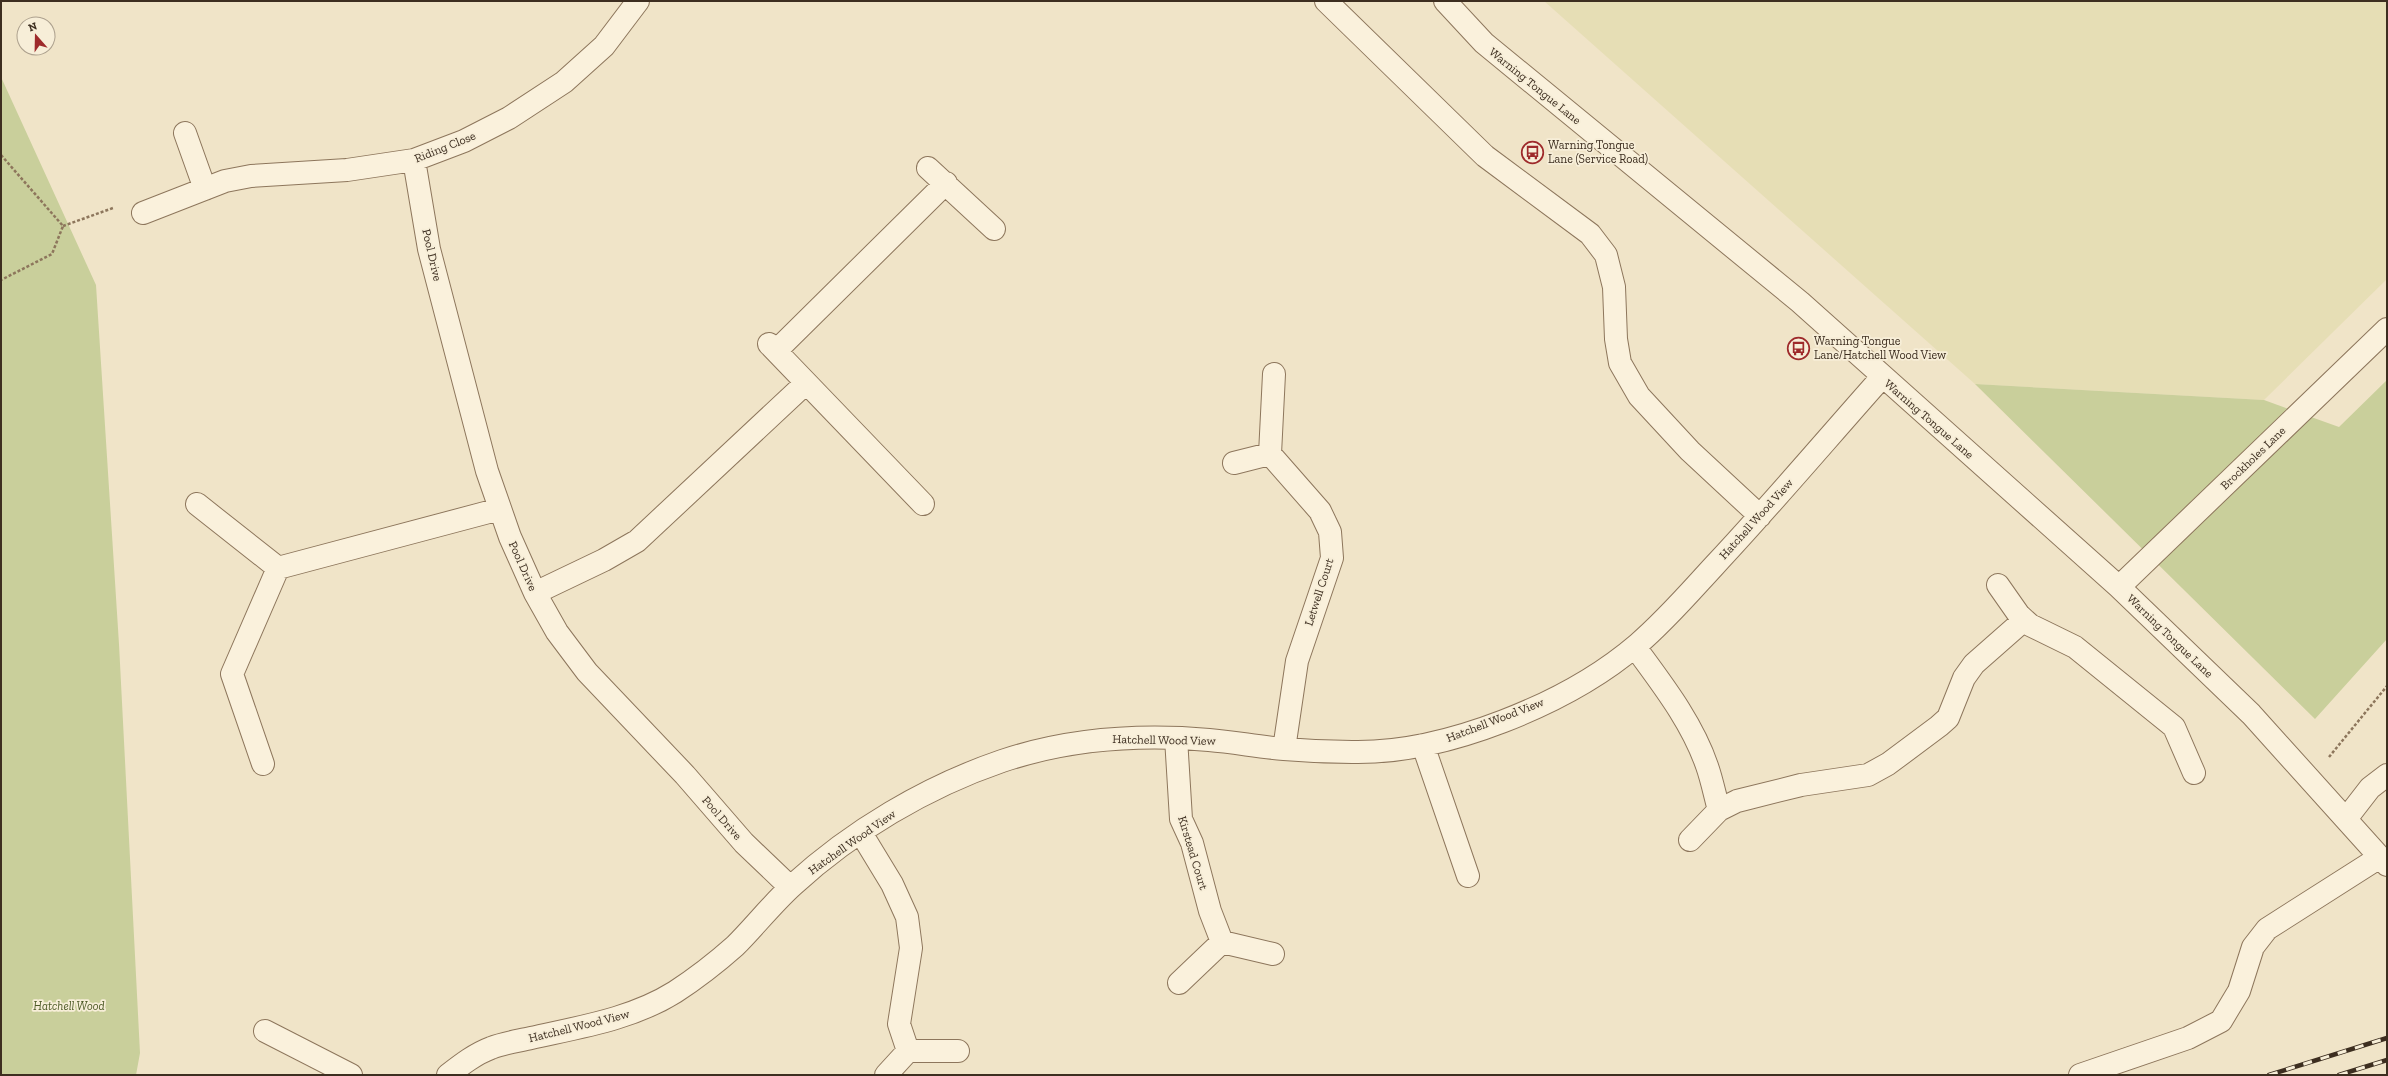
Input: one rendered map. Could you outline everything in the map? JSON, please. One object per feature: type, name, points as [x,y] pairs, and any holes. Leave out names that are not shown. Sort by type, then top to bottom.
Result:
[{"type":"street","name":"Riding Close","points":[[143,213],[225,181],[251,176],[347,170],[414,160],[464,141],[509,118],[564,82],[604,46],[638,1]]},
{"type":"street","points":[[1326,1],[1485,156],[1590,234],[1606,255],[1614,287],[1616,339],[1620,364],[1639,396],[1690,451],[1760,516]]},
{"type":"street","name":"Warning Tongue Lane","points":[[1445,1],[1484,43],[1800,302],[1882,377],[2119,587],[2251,714],[2384,861]]},
{"type":"street","points":[[185,133],[204,189]]},
{"type":"street","name":"Pool Drive","points":[[414,160],[429,249],[487,471],[500,509],[535,593],[558,632],[587,672],[685,776],[744,843],[790,887]]},
{"type":"street","points":[[928,168],[994,228]]},
{"type":"street","points":[[923,504],[773,347],[946,183]]},
{"type":"street","name":"Brockholes Lane","points":[[2119,587],[2387,329]]},
{"type":"street","points":[[1234,463],[1270,454],[1274,374]]},
{"type":"street","name":"Hatchell Wood View","points":[[448,1075],[465,1062],[492,1047],[623,1017],[674,993],[732,948],[790,887],[820,862],[861,833],[949,781],[1005,760],[1052,748],[1105,738],[1176,738],[1211,740],[1284,749],[1357,752],[1423,745],[1460,736],[1511,716],[1578,686],[1635,647],[1662,622],[1760,516],[1882,377]]},
{"type":"street","points":[[535,593],[604,560],[637,541],[806,383]]},
{"type":"street","name":"Letwell Court","points":[[1270,454],[1320,511],[1330,532],[1332,558],[1297,661],[1284,749]]},
{"type":"street","points":[[197,504],[278,568]]},
{"type":"street","points":[[278,568],[500,509]]},
{"type":"street","points":[[263,764],[232,674],[278,568]]},
{"type":"street","points":[[1998,585],[2024,620],[2030,625],[2061,639],[2085,655],[2174,727],[2194,773]]},
{"type":"street","points":[[1690,840],[1719,810],[1737,802],[1800,785],[1868,775],[1888,764],[1948,718],[1964,678],[1974,664],[2024,620]]},
{"type":"street","points":[[1635,647],[1672,698],[1695,738],[1707,766],[1719,810]]},
{"type":"street","name":"Kirstead Court","points":[[1176,738],[1181,820],[1192,843],[1210,911],[1222,942]]},
{"type":"street","points":[[1423,745],[1468,876]]},
{"type":"street","points":[[2346,819],[2370,788],[2387,775]]},
{"type":"street","points":[[861,833],[892,884],[907,917],[911,948],[899,1024],[908,1050]]},
{"type":"street","points":[[2080,1075],[2188,1038],[2221,1021],[2239,991],[2253,947],[2267,930],[2384,861]]},
{"type":"street","points":[[1179,983],[1222,942],[1273,954]]},
{"type":"street","points":[[265,1031],[351,1075]]},
{"type":"street","points":[[886,1075],[908,1050],[958,1051]]},
{"type":"path","points":[[1,155],[63,226]]},
{"type":"path","points":[[1,280],[52,254],[63,226],[126,204],[143,213]]},
{"type":"path","points":[[2311,779],[2387,686]]},
{"type":"shaded area","points":[[1544,1],[2387,1],[2387,279],[2264,400],[1975,384]]},
{"type":"green space","name":"Hatchell Wood","points":[[1,77],[96,285],[119,644],[140,1053],[136,1075],[1,1075]]},
{"type":"green space","points":[[2387,380],[2387,639],[2315,719],[1975,384],[2264,400],[2339,427]]},
{"type":"railway","points":[[2269,1075],[2387,1038]]},
{"type":"railway","points":[[2339,1075],[2387,1060]]},
{"type":"place","name":"Warning Tongue Lane (Service Road)","points":[[1532,152]]},
{"type":"place","name":"Warning Tongue Lane/Hatchell Wood View","points":[[1799,348]]}]
